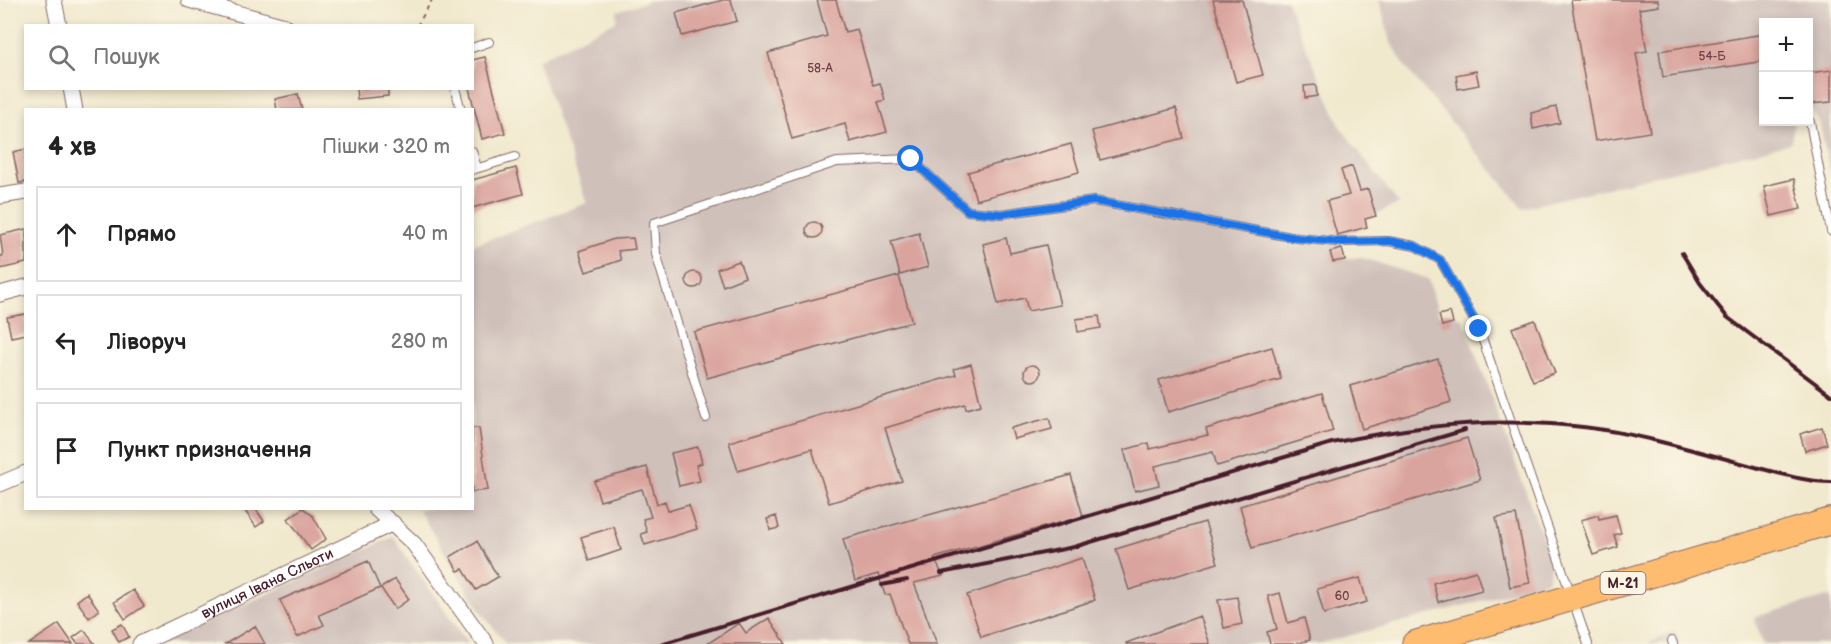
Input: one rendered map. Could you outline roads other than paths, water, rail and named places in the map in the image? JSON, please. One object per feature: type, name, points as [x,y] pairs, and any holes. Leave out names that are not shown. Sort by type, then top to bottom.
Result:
[{"type":"highway","name":"М-21","points":[[1415,644],[1831,521]]},
{"type":"street","points":[[189,0],[278,24]]},
{"type":"street","points":[[55,1],[59,24]]},
{"type":"street","points":[[71,90],[75,108]]},
{"type":"street","points":[[0,196],[24,192]]},
{"type":"street","points":[[0,294],[24,288]]},
{"type":"street","points":[[0,484],[24,474]]},
{"type":"street","points":[[377,510],[393,523],[428,562],[486,644]]},
{"type":"street","name":"вулиця Івана Сльоти","points":[[140,644],[393,523]]},
{"type":"lane","points":[[474,47],[489,42]]},
{"type":"lane","points":[[456,90],[460,108]]},
{"type":"lane","points":[[1811,126],[1831,231]]},
{"type":"lane","points":[[475,169],[515,157]]},
{"type":"lane","points":[[706,418],[656,254],[654,223],[837,162],[911,159],[968,211],[1001,214],[1094,201],[1297,238],[1339,242],[1389,241],[1415,246],[1440,260],[1479,329],[1588,644]]},
{"type":"railway","points":[[1682,253],[1700,283],[1727,317],[1831,395]]},
{"type":"railway","points":[[661,644],[1332,443],[1410,429],[1450,425],[1530,423],[1610,431],[1795,477],[1831,482]]},
{"type":"railway","points":[[941,573],[1074,547],[1465,430]]},
{"type":"railway","points":[[882,585],[907,580]]}]
